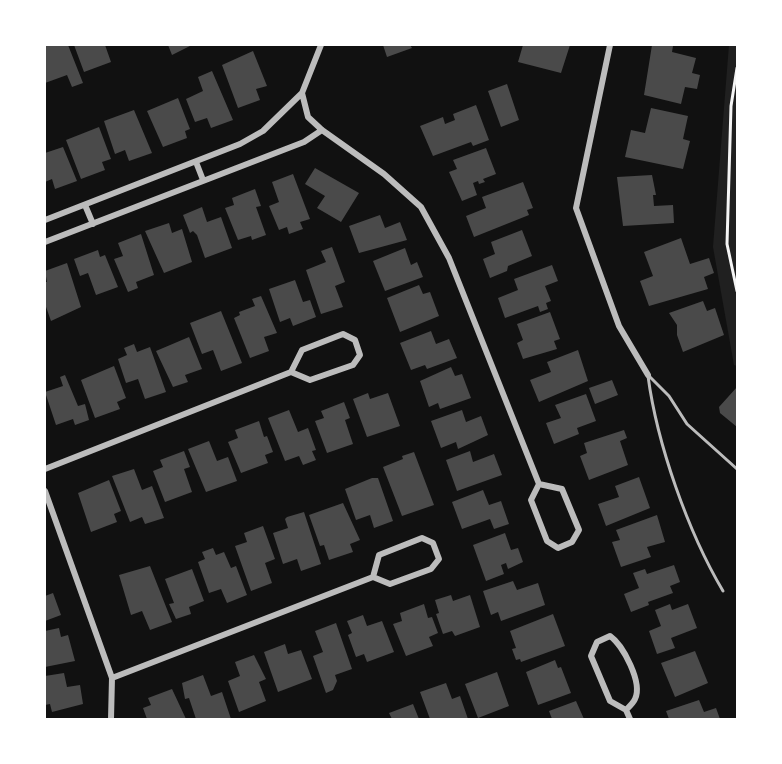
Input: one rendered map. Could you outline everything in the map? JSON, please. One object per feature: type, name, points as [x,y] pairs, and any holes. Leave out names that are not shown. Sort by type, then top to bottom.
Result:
[{"type":"street","points":[[45,220],[196,162],[263,131],[302,93],[321,45]]},
{"type":"street","points":[[610,45],[576,208],[619,326],[648,375]]},
{"type":"street","points":[[302,93],[308,117],[322,130],[384,174],[421,207],[449,258],[539,484],[531,500],[547,541],[558,548],[572,542],[579,530],[562,489],[539,484]]},
{"type":"street","points":[[45,242],[304,142],[322,130]]},
{"type":"street","points":[[196,162],[202,180]]},
{"type":"street","points":[[85,205],[93,224]]},
{"type":"street","points":[[45,469],[291,372],[302,350],[343,334],[355,340],[360,355],[353,365],[310,380],[291,372]]},
{"type":"street","points":[[45,490],[111,678],[111,719]]},
{"type":"street","points":[[111,678],[373,577],[390,584],[431,568],[439,559],[434,543],[422,538],[379,555],[373,577]]},
{"type":"street","points":[[626,710],[635,699],[638,685],[621,644],[610,636],[597,642],[591,656],[610,701],[626,710],[630,719]]},
{"type":"lane","points":[[648,375],[669,396],[687,424],[737,469]]},
{"type":"lane","points":[[648,375],[654,417],[690,522],[703,557],[723,591]]},
{"type":"path","points":[[737,68],[731,106],[727,244],[737,291]]},
{"type":"shaded area","points":[[729,45],[737,45],[737,366],[734,365],[713,247]]},
{"type":"building","points":[[45,45],[68,45],[83,83],[72,87],[67,75],[45,83]]},
{"type":"building","points":[[74,45],[105,45],[111,62],[84,72]]},
{"type":"building","points":[[168,45],[192,45],[172,55]]},
{"type":"building","points":[[383,45],[410,45],[412,48],[387,57]]},
{"type":"building","points":[[523,45],[570,45],[561,73],[518,62]]},
{"type":"building","points":[[652,45],[673,46],[672,52],[696,58],[692,73],[700,75],[697,89],[685,87],[681,104],[644,95]]},
{"type":"building","points":[[253,51],[267,86],[256,89],[260,100],[238,108],[222,65]]},
{"type":"building","points":[[212,71],[233,120],[211,128],[207,118],[195,122],[186,99],[203,91],[198,77]]},
{"type":"building","points":[[507,84],[519,120],[501,127],[488,91]]},
{"type":"building","points":[[178,98],[190,129],[185,131],[187,138],[163,147],[147,111]]},
{"type":"building","points":[[476,105],[489,140],[473,146],[471,142],[433,156],[420,126],[443,117],[445,124],[455,120],[453,114]]},
{"type":"building","points":[[651,108],[688,116],[683,139],[690,141],[683,169],[625,157],[631,130],[645,133]]},
{"type":"building","points":[[134,110],[152,153],[129,161],[125,150],[115,154],[104,121]]},
{"type":"building","points":[[99,127],[111,159],[102,162],[105,170],[81,179],[66,140]]},
{"type":"building","points":[[63,147],[77,181],[55,189],[52,179],[45,182],[45,153]]},
{"type":"building","points":[[486,148],[496,174],[483,179],[485,182],[473,183],[477,195],[462,201],[449,172],[457,169],[453,160]]},
{"type":"building","points":[[315,168],[359,193],[341,222],[317,208],[325,196],[305,184]]},
{"type":"building","points":[[293,174],[310,219],[300,222],[303,229],[289,234],[287,227],[279,230],[269,206],[279,202],[272,182]]},
{"type":"building","points":[[652,175],[656,195],[653,195],[654,206],[673,205],[674,223],[623,226],[617,177]]},
{"type":"building","points":[[523,182],[533,208],[527,210],[529,215],[474,237],[466,216],[486,208],[482,197]]},
{"type":"building","points":[[255,189],[261,206],[256,207],[266,235],[252,240],[251,236],[238,240],[225,208],[234,205],[232,198]]},
{"type":"building","points":[[202,207],[207,222],[221,217],[232,248],[205,258],[197,235],[193,231],[190,233],[183,215]]},
{"type":"building","points":[[380,215],[385,228],[400,222],[407,240],[359,253],[349,226]]},
{"type":"building","points":[[169,223],[172,233],[182,229],[192,262],[164,273],[145,231]]},
{"type":"building","points":[[522,230],[532,256],[508,266],[507,271],[490,278],[483,259],[495,254],[491,242]]},
{"type":"building","points":[[141,234],[154,275],[136,282],[138,288],[128,292],[114,259],[123,256],[118,243]]},
{"type":"building","points":[[681,238],[690,264],[709,258],[714,273],[704,277],[708,289],[649,306],[640,281],[653,276],[644,252]]},
{"type":"building","points":[[332,247],[345,282],[335,286],[343,307],[321,314],[306,270],[326,262],[321,251]]},
{"type":"building","points":[[405,248],[411,265],[417,262],[423,277],[385,291],[373,261]]},
{"type":"building","points":[[98,250],[100,257],[105,255],[118,287],[96,295],[88,273],[80,276],[74,259]]},
{"type":"building","points":[[67,263],[81,307],[51,321],[45,304],[45,282],[47,282],[45,271]]},
{"type":"building","points":[[552,265],[558,281],[545,286],[551,301],[546,303],[548,309],[540,312],[538,306],[505,318],[498,298],[518,290],[514,279]]},
{"type":"building","points":[[295,280],[303,302],[310,300],[316,317],[293,326],[290,318],[280,322],[269,289]]},
{"type":"building","points":[[419,285],[423,294],[430,292],[439,316],[400,332],[387,298]]},
{"type":"building","points":[[261,296],[277,333],[264,337],[269,351],[250,358],[234,318],[240,315],[239,312],[255,306],[252,299]]},
{"type":"building","points":[[703,301],[707,311],[715,308],[724,335],[683,352],[677,335],[677,325],[669,313]]},
{"type":"building","points":[[221,311],[242,363],[221,371],[213,350],[202,354],[190,323]]},
{"type":"building","points":[[550,312],[560,339],[554,341],[557,349],[523,359],[517,343],[523,340],[517,324]]},
{"type":"building","points":[[431,331],[436,344],[449,339],[457,358],[427,369],[425,365],[411,370],[400,343]]},
{"type":"building","points":[[189,337],[202,369],[185,375],[188,382],[173,387],[156,351]]},
{"type":"building","points":[[134,344],[137,352],[150,347],[166,392],[145,399],[138,379],[126,383],[118,359],[127,355],[124,348]]},
{"type":"building","points":[[578,350],[588,381],[539,402],[530,380],[551,372],[547,362]]},
{"type":"building","points":[[114,366],[126,398],[117,402],[120,409],[95,418],[81,380]]},
{"type":"building","points":[[451,367],[455,376],[462,374],[471,398],[440,409],[438,403],[429,407],[420,381]]},
{"type":"building","points":[[65,375],[78,406],[85,404],[89,420],[75,425],[73,419],[56,425],[45,392],[63,386],[60,377]]},
{"type":"building","points":[[612,380],[618,395],[595,404],[589,388]]},
{"type":"building","points":[[737,387],[737,427],[720,413],[719,407]]},
{"type":"building","points":[[368,393],[370,399],[388,393],[400,426],[367,437],[353,399]]},
{"type":"building","points":[[586,394],[596,421],[577,428],[579,434],[554,444],[546,423],[561,418],[555,405]]},
{"type":"building","points":[[344,402],[350,418],[345,420],[353,444],[327,453],[315,421],[324,418],[321,411]]},
{"type":"building","points":[[289,410],[298,432],[308,428],[316,450],[312,451],[316,460],[303,465],[299,456],[285,461],[268,418]]},
{"type":"building","points":[[462,410],[466,422],[481,416],[488,435],[458,449],[456,442],[441,448],[431,421]]},
{"type":"building","points":[[259,421],[264,437],[267,436],[273,452],[265,455],[268,463],[241,473],[228,442],[238,438],[235,430]]},
{"type":"building","points":[[624,430],[627,438],[620,441],[628,465],[589,480],[580,456],[587,453],[584,443]]},
{"type":"building","points":[[209,441],[217,461],[228,457],[237,481],[206,492],[188,449]]},
{"type":"building","points":[[184,451],[190,467],[184,469],[192,492],[165,502],[153,471],[163,467],[160,460]]},
{"type":"building","points":[[470,451],[473,462],[494,454],[502,475],[457,491],[446,460]]},
{"type":"building","points":[[414,452],[434,505],[402,516],[383,467]]},
{"type":"building","points":[[134,469],[142,490],[152,486],[164,518],[145,524],[142,517],[130,522],[112,476]]},
{"type":"building","points":[[639,477],[650,508],[606,526],[598,504],[619,497],[615,486]]},
{"type":"building","points":[[372,478],[378,478],[393,521],[374,528],[370,515],[356,520],[345,489]]},
{"type":"building","points":[[109,480],[121,511],[114,514],[117,522],[91,532],[78,493]]},
{"type":"building","points":[[483,490],[489,505],[501,501],[509,524],[494,529],[490,519],[462,529],[452,502]]},
{"type":"building","points":[[343,503],[360,540],[350,544],[353,552],[329,560],[324,545],[320,546],[309,515]]},
{"type":"building","points":[[304,512],[321,564],[301,571],[297,559],[283,564],[273,533],[288,528],[285,519],[287,517]]},
{"type":"building","points":[[657,515],[665,542],[647,547],[651,557],[621,567],[612,542],[620,540],[616,530]]},
{"type":"building","points":[[263,526],[275,559],[265,563],[272,583],[251,591],[235,546],[247,542],[244,533]]},
{"type":"building","points":[[505,533],[511,550],[518,548],[523,562],[508,569],[506,563],[501,565],[504,574],[486,581],[473,545]]},
{"type":"building","points":[[213,548],[216,555],[224,552],[231,568],[236,566],[247,595],[227,603],[221,589],[209,593],[198,562],[205,559],[202,552]]},
{"type":"building","points":[[674,565],[680,582],[670,586],[673,593],[648,602],[649,605],[631,612],[624,594],[639,588],[633,573],[645,569],[647,574]]},
{"type":"building","points":[[150,566],[172,622],[150,630],[142,611],[131,615],[119,575]]},
{"type":"building","points":[[192,569],[204,601],[189,607],[191,614],[176,619],[169,604],[174,603],[165,579]]},
{"type":"building","points":[[513,581],[517,590],[538,583],[545,605],[501,621],[498,612],[491,615],[483,591]]},
{"type":"building","points":[[53,593],[61,615],[45,621],[45,596]]},
{"type":"building","points":[[451,595],[453,601],[470,595],[480,627],[455,636],[452,631],[443,634],[436,614],[439,613],[435,600]]},
{"type":"building","points":[[424,604],[428,618],[432,617],[438,633],[429,637],[433,646],[406,656],[393,624],[402,621],[400,613]]},
{"type":"building","points":[[670,604],[672,610],[688,604],[697,628],[671,638],[675,648],[657,654],[649,631],[661,626],[655,610]]},
{"type":"building","points":[[553,614],[565,646],[521,662],[520,659],[516,660],[512,649],[516,648],[510,631]]},
{"type":"building","points":[[363,615],[367,626],[382,621],[394,652],[367,662],[364,654],[356,657],[348,635],[352,633],[347,621]]},
{"type":"building","points":[[336,623],[352,669],[335,675],[337,681],[333,690],[326,693],[313,656],[323,652],[315,631]]},
{"type":"building","points":[[59,628],[61,637],[68,635],[75,661],[45,667],[45,631]]},
{"type":"building","points":[[285,644],[288,654],[301,650],[312,679],[278,692],[264,652]]},
{"type":"building","points":[[695,651],[708,683],[675,697],[661,663]]},
{"type":"building","points":[[254,655],[266,679],[259,682],[266,701],[239,712],[228,681],[240,676],[235,662]]},
{"type":"building","points":[[555,660],[558,668],[561,667],[571,693],[538,705],[526,672]]},
{"type":"building","points":[[497,672],[509,706],[478,718],[465,684]]},
{"type":"building","points":[[64,673],[67,687],[80,685],[83,704],[52,712],[50,704],[45,705],[45,676]]},
{"type":"building","points":[[203,675],[211,696],[222,692],[231,719],[196,719],[189,698],[185,699],[182,683]]},
{"type":"building","points":[[446,683],[452,699],[460,696],[468,719],[430,719],[420,692]]},
{"type":"building","points":[[172,689],[186,719],[147,719],[143,708],[151,705],[148,698]]},
{"type":"building","points":[[699,700],[704,712],[716,708],[720,719],[669,719],[666,711]]},
{"type":"building","points":[[576,701],[584,719],[552,719],[549,711]]},
{"type":"building","points":[[413,704],[419,719],[392,719],[389,713]]}]
